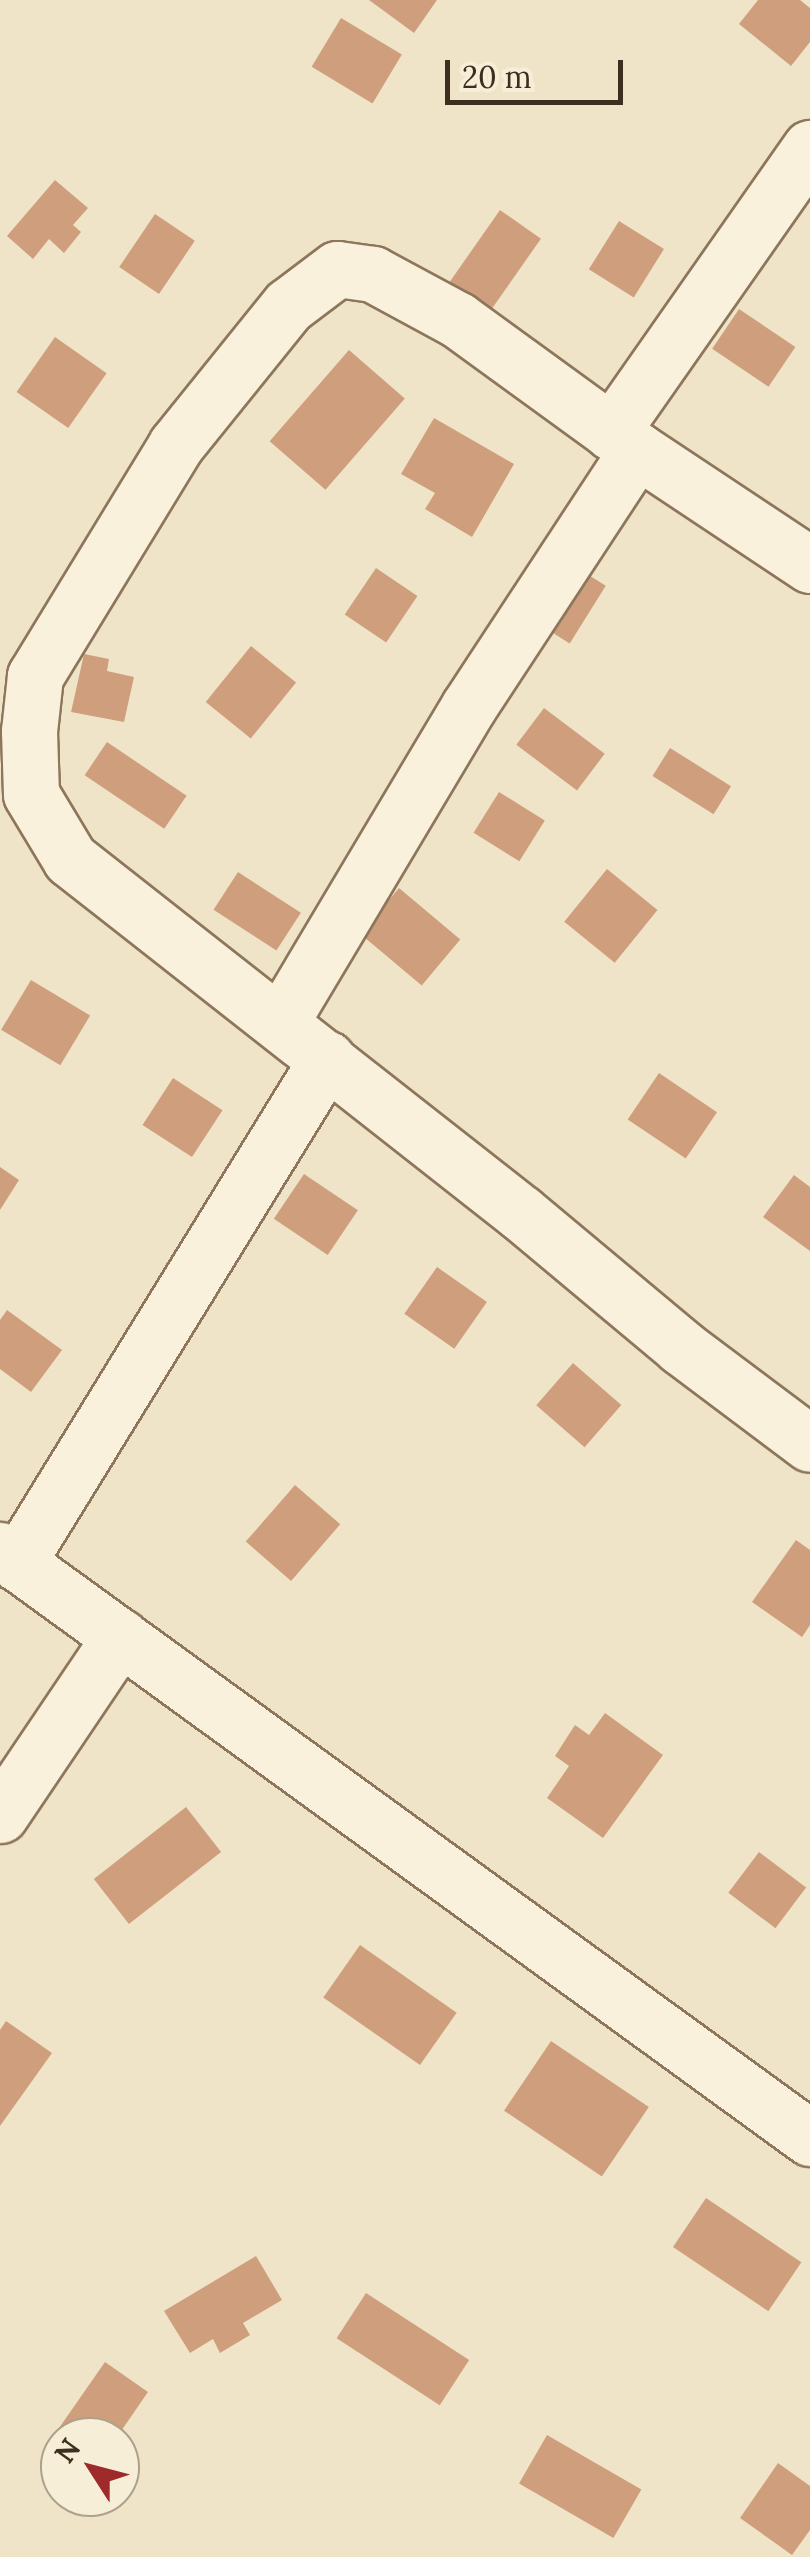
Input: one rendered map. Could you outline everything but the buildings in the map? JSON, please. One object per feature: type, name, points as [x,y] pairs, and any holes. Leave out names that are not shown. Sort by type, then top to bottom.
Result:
[{"type":"street","points":[[280,1022],[624,441],[810,148]]},
{"type":"street","points":[[810,565],[624,441],[458,320],[373,274],[337,269],[288,306],[176,445],[18,662],[29,731],[32,794],[70,860],[161,935],[280,1022],[682,1348],[810,1444]]},
{"type":"street","points":[[326,1059],[9,1556],[810,2138]]},
{"type":"street","points":[[0,1814],[120,1637]]}]
